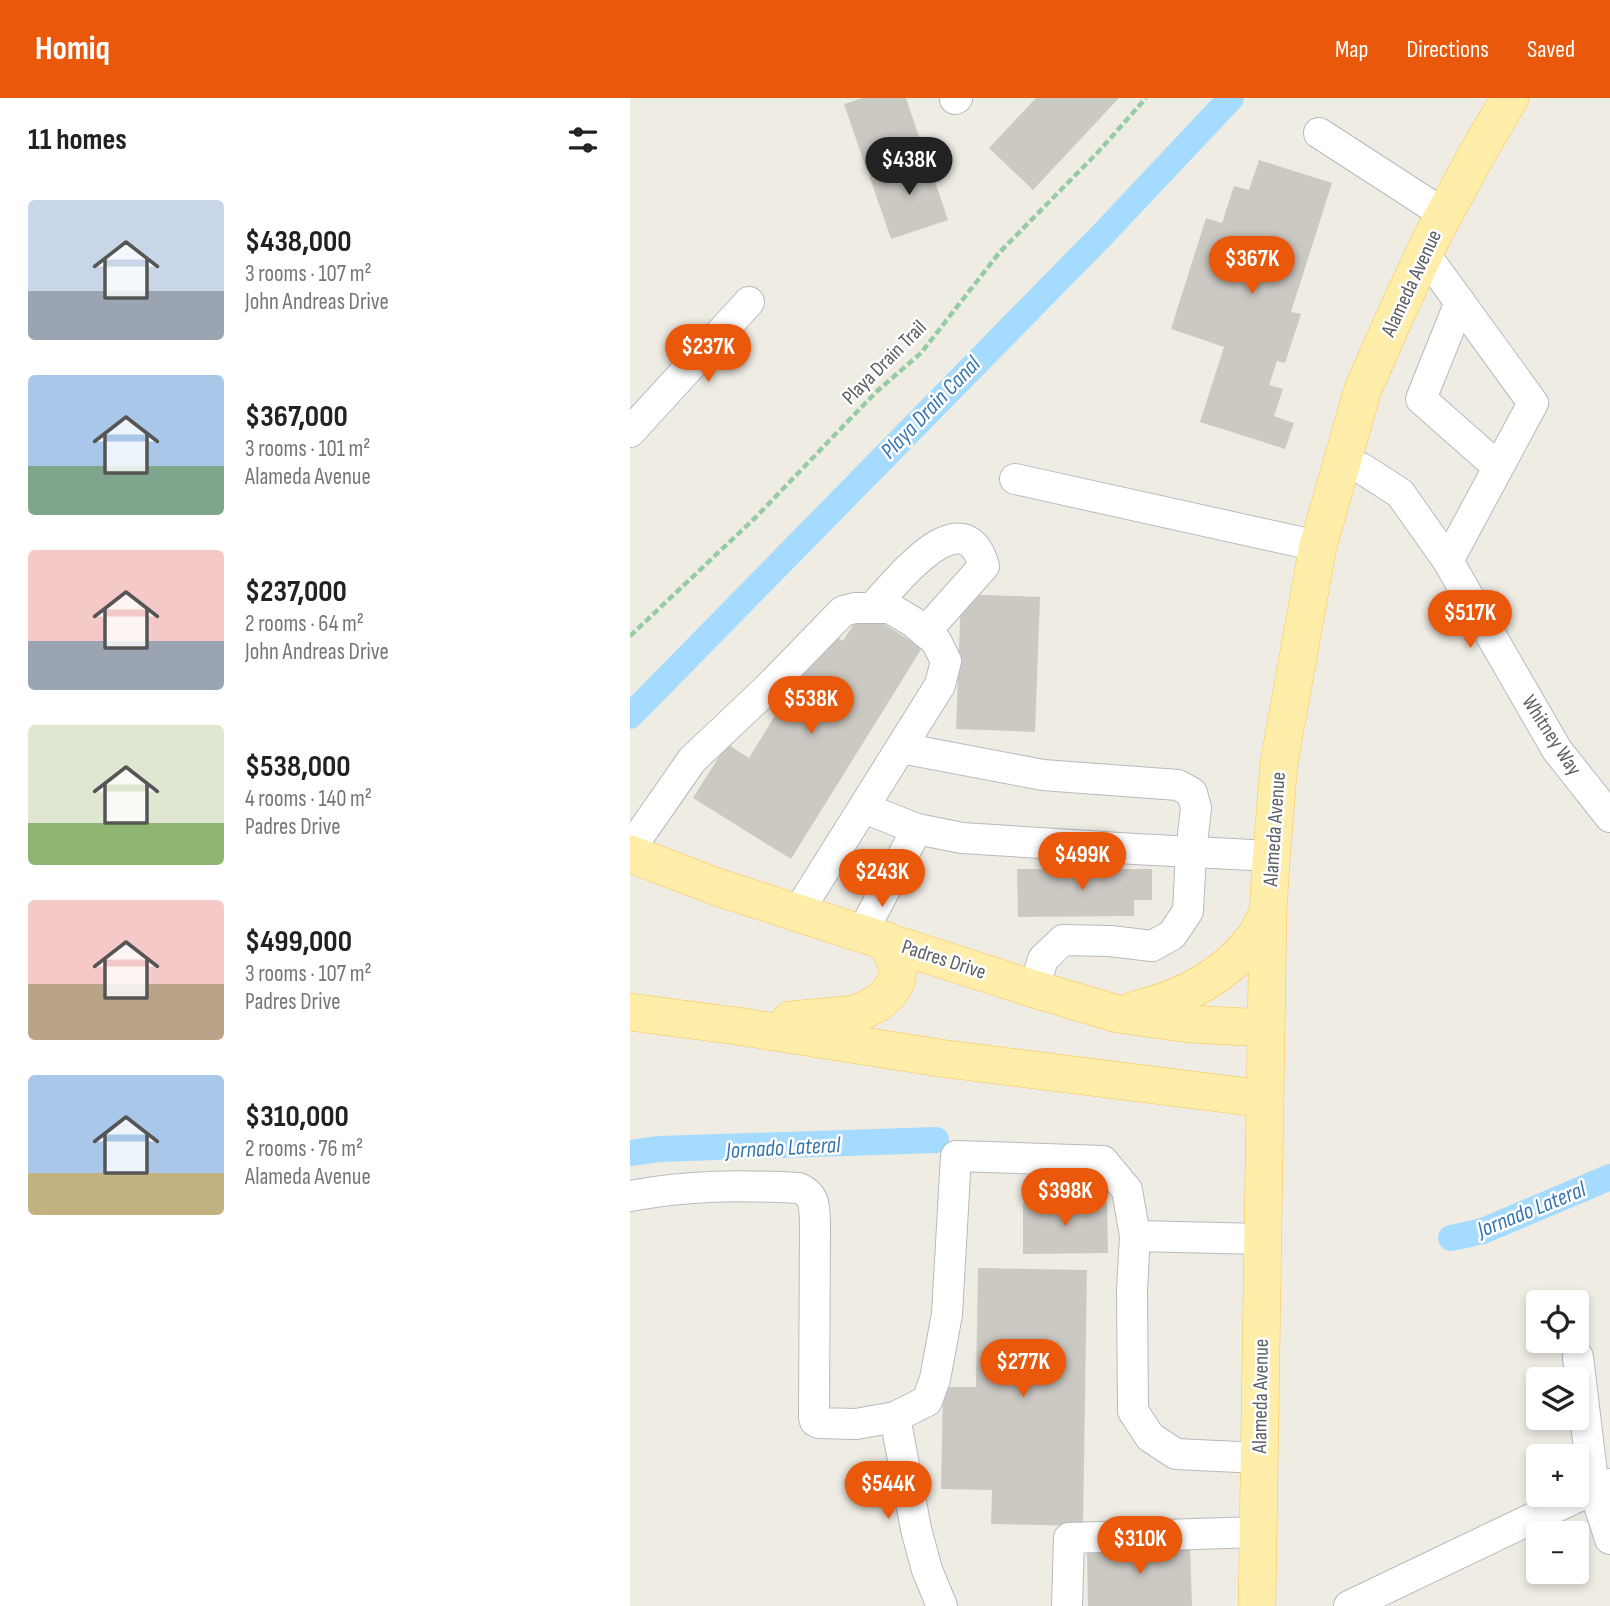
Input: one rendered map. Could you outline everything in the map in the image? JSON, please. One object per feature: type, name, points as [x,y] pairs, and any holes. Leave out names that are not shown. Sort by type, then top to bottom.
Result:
[{"type":"main road","name":"Alameda Avenue","points":[[1257,1606],[1269,911],[1279,763],[1318,546],[1363,389],[1424,253],[1510,98]]},
{"type":"main road","name":"Padres Drive","points":[[630,854],[720,888],[1118,1014],[1189,1024],[1266,1028]]},
{"type":"main road","points":[[1118,1014],[1154,1006],[1181,996],[1211,979],[1238,957],[1257,935],[1269,911]]},
{"type":"main road","points":[[737,1026],[856,1014],[878,1003],[896,982],[898,970],[897,963],[874,937]]},
{"type":"main road","points":[[630,1012],[940,1058],[1265,1100]]},
{"type":"street","points":[[1319,133],[1444,214]]},
{"type":"street","points":[[1424,253],[1533,403],[1448,561]]},
{"type":"street","points":[[630,432],[749,302]]},
{"type":"street","points":[[1460,302],[1421,399],[1499,467]]},
{"type":"street","name":"Whitney Way","points":[[1343,461],[1361,468],[1400,493],[1448,561],[1557,750],[1610,817]]},
{"type":"street","points":[[1015,479],[1318,546]]},
{"type":"street","points":[[872,608],[936,545],[951,538],[967,539],[981,554],[984,566],[925,632]]},
{"type":"street","points":[[630,849],[692,760],[767,689],[843,611],[890,608],[936,641],[946,661],[940,685],[798,912]]},
{"type":"street","points":[[901,748],[1043,775],[1178,785],[1192,793],[1196,807],[1188,911],[1172,935],[1152,946],[1110,941],[1063,940],[1043,959],[1034,989]]},
{"type":"street","points":[[864,808],[916,829],[962,838],[1271,856]]},
{"type":"street","points":[[874,937],[916,829]]},
{"type":"street","points":[[630,1195],[691,1187],[735,1185],[799,1188],[808,1192],[813,1202],[815,1223],[815,1421],[856,1424],[895,1418],[927,1401],[935,1379],[947,1314],[956,1156],[1103,1161],[1127,1190],[1135,1236],[1132,1290],[1133,1411],[1150,1437],[1176,1454],[1259,1458]]},
{"type":"street","points":[[1135,1236],[1263,1239]]},
{"type":"street","points":[[1578,1357],[1610,1539]]},
{"type":"street","points":[[895,1418],[916,1530],[927,1570],[943,1606]]},
{"type":"street","points":[[1349,1606],[1602,1487]]},
{"type":"street","points":[[1067,1606],[1069,1538],[1258,1532]]},
{"type":"path","name":"Playa Drain Trail","points":[[630,636],[756,517],[876,391],[920,353],[999,253],[1099,151],[1146,98]]},
{"type":"building","points":[[863,98],[906,98],[923,149],[866,168],[844,104]]},
{"type":"building","points":[[1036,98],[1119,98],[1033,190],[989,148]]},
{"type":"building","points":[[926,155],[948,220],[891,239],[869,175]]},
{"type":"building","points":[[1259,160],[1332,183],[1291,312],[1301,314],[1285,363],[1277,361],[1269,385],[1283,389],[1274,416],[1294,423],[1285,449],[1200,422],[1224,347],[1171,329],[1206,218],[1222,223],[1234,186],[1249,190]]},
{"type":"building","points":[[961,594],[1040,597],[1035,732],[956,729]]},
{"type":"building","points":[[862,610],[922,648],[791,859],[693,798],[727,744],[749,758],[827,631],[843,641]]},
{"type":"building","points":[[1017,869],[1152,869],[1152,900],[1134,900],[1134,916],[1018,917]]},
{"type":"building","points":[[1107,1202],[1108,1253],[1023,1254],[1023,1203]]},
{"type":"building","points":[[978,1268],[1087,1270],[1083,1526],[991,1524],[992,1490],[941,1489],[943,1387],[976,1387]]},
{"type":"building","points":[[1190,1545],[1192,1606],[1088,1606],[1087,1548]]},
{"type":"waterway","name":"Playa Drain Canal","points":[[630,716],[1104,233],[1231,98]]},
{"type":"waterway","name":"Jornado Lateral","points":[[630,1153],[659,1149],[936,1140]]},
{"type":"waterway","name":"Jornado Lateral","points":[[1451,1238],[1483,1231],[1610,1177]]}]
